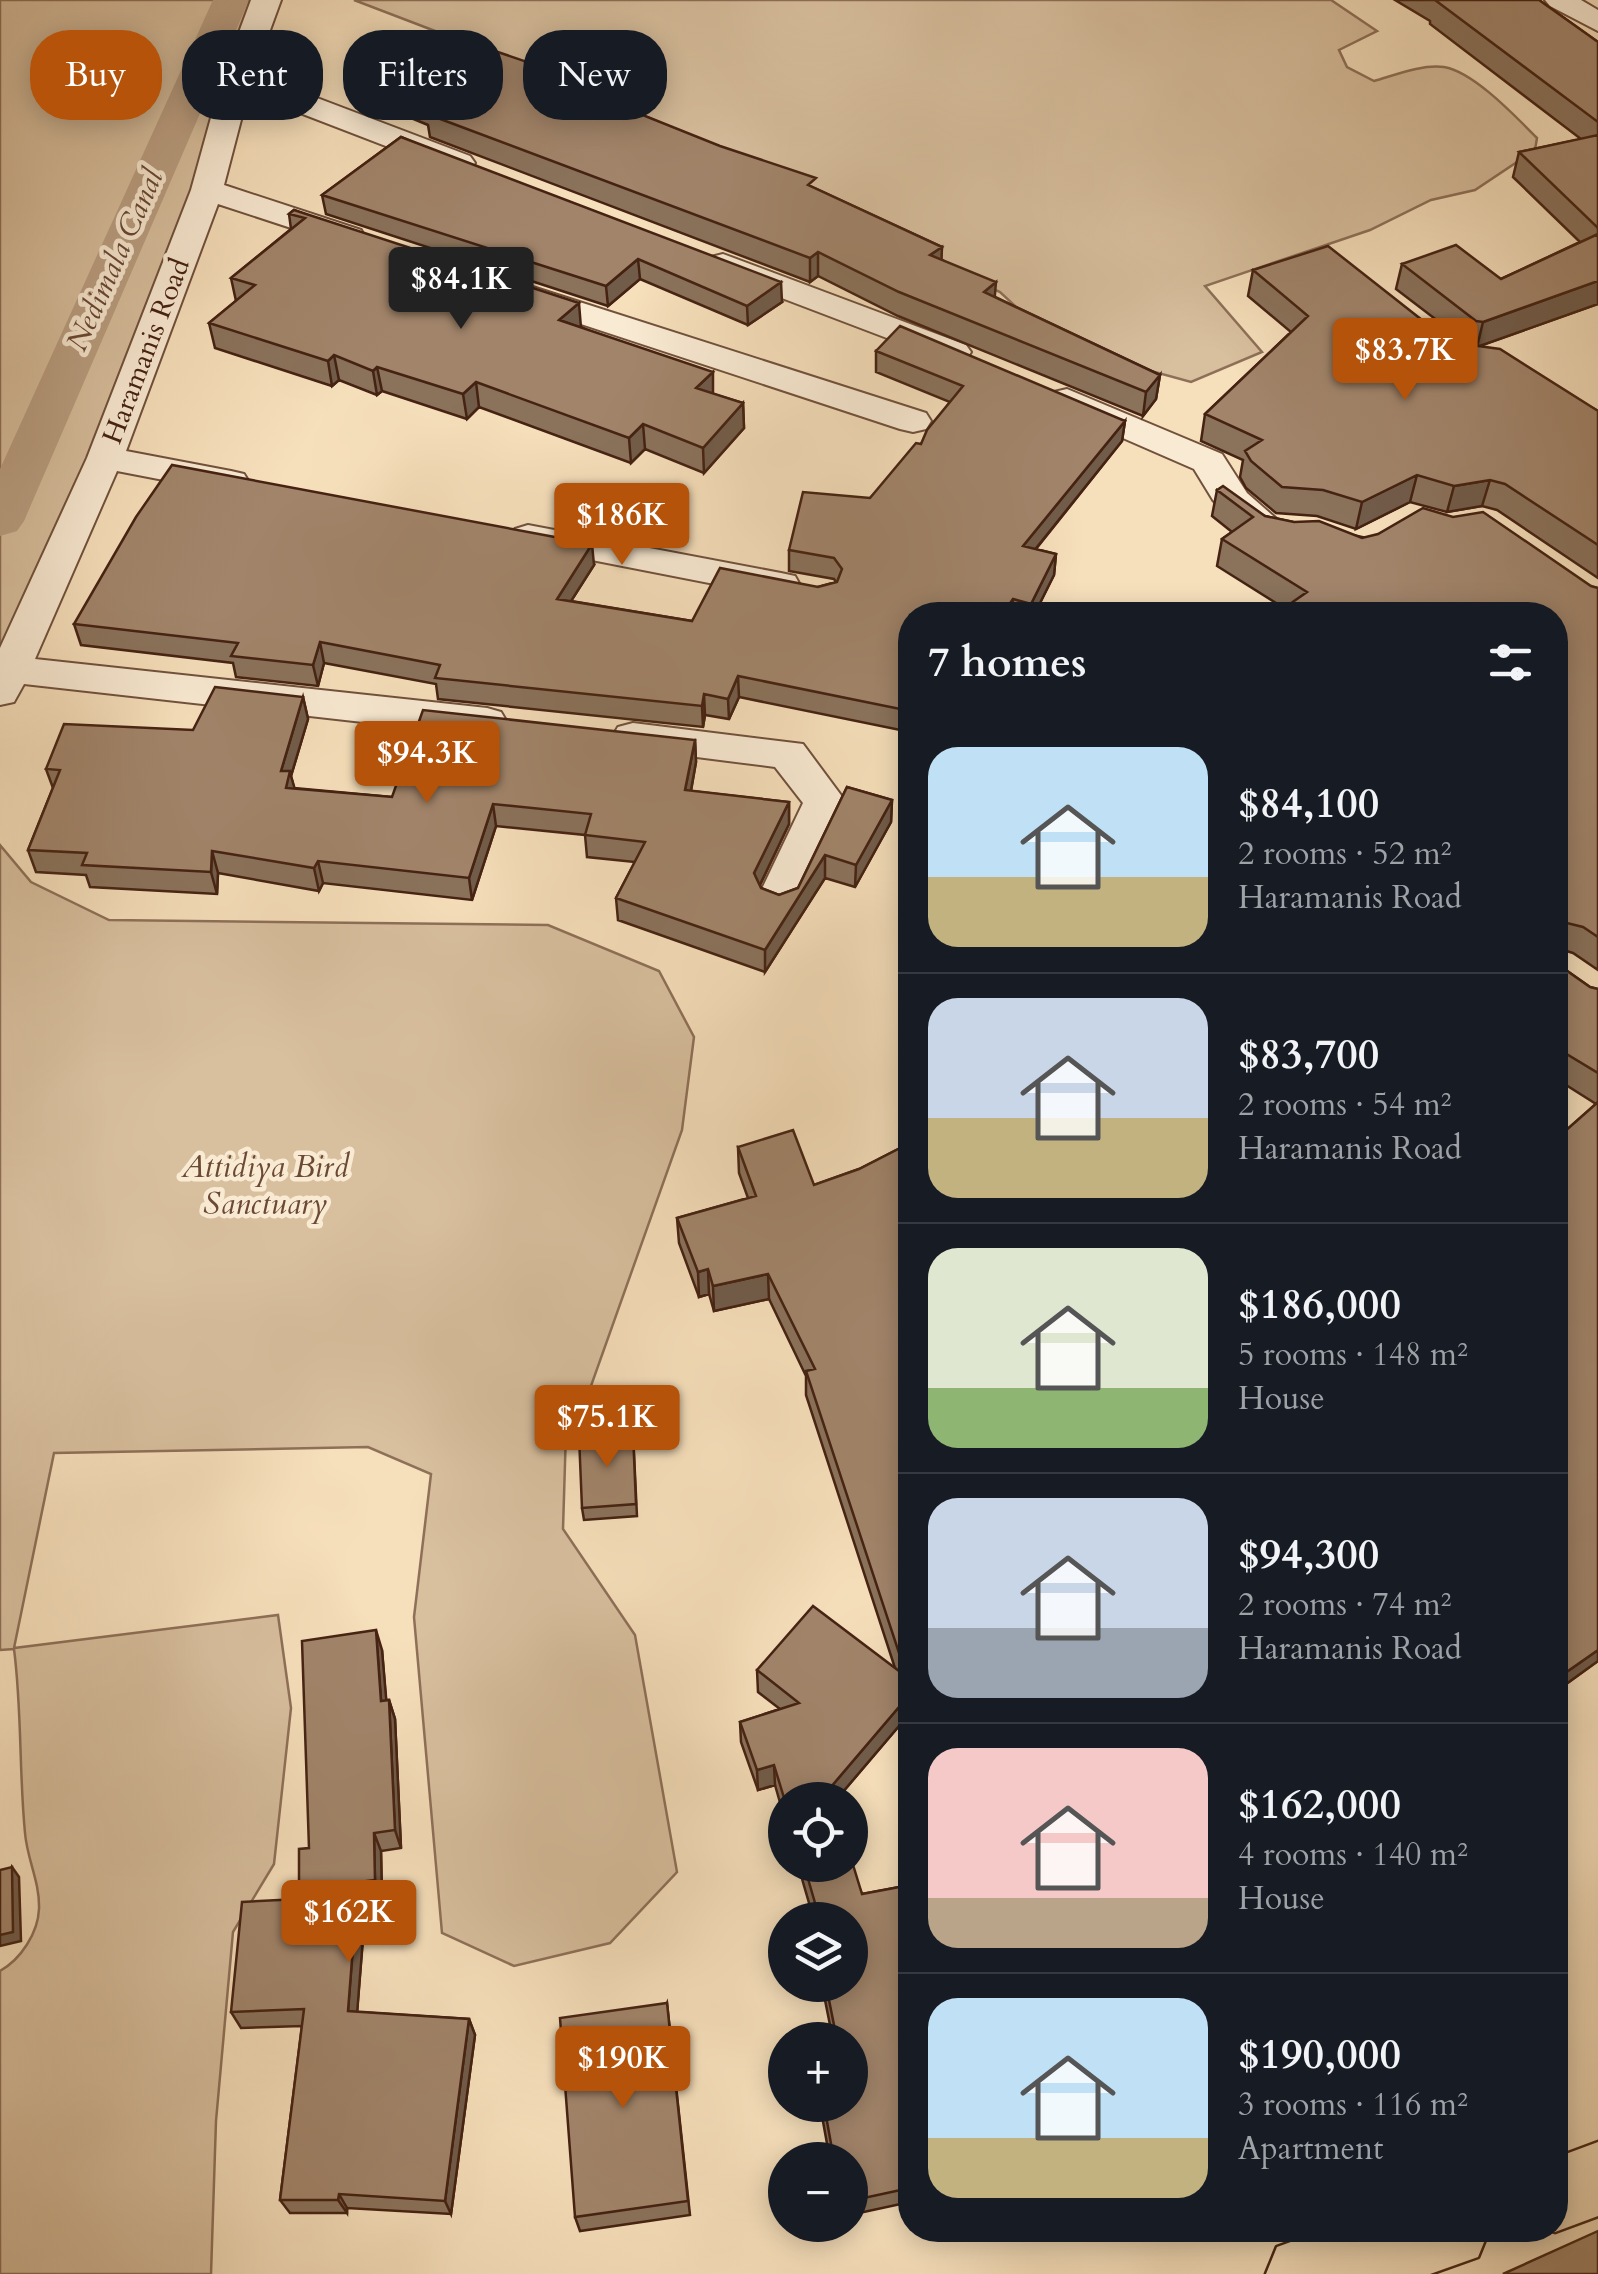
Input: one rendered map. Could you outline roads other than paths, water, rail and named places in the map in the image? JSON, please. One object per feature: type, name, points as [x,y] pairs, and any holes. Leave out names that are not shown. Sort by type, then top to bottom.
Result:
[{"type":"main road","points":[[1304,2274],[1411,2242]]},
{"type":"street","name":"Haramanis Road","points":[[255,30],[266,0]]},
{"type":"street","points":[[1560,0],[1598,22]]},
{"type":"street","points":[[323,111],[494,176]]},
{"type":"street","name":"Haramanis Road","points":[[4,681],[106,458],[207,190],[226,120]]},
{"type":"street","points":[[207,190],[374,245]]},
{"type":"street","points":[[696,254],[990,366]]},
{"type":"street","points":[[486,281],[913,421]]},
{"type":"street","points":[[1045,390],[1209,462],[1241,513],[1269,530],[1292,534],[1304,531]]},
{"type":"street","points":[[106,458],[260,487]]},
{"type":"street","points":[[491,530],[819,592]]},
{"type":"street","points":[[4,681],[534,727]]},
{"type":"street","points":[[593,733],[788,754],[825,802],[780,897]]},
{"type":"waterway","name":"Nedimala Canal","points":[[0,521],[231,0]]},
{"type":"park label","name":"Attidiya Bird Sanctuary","points":[[265,1186]]}]
